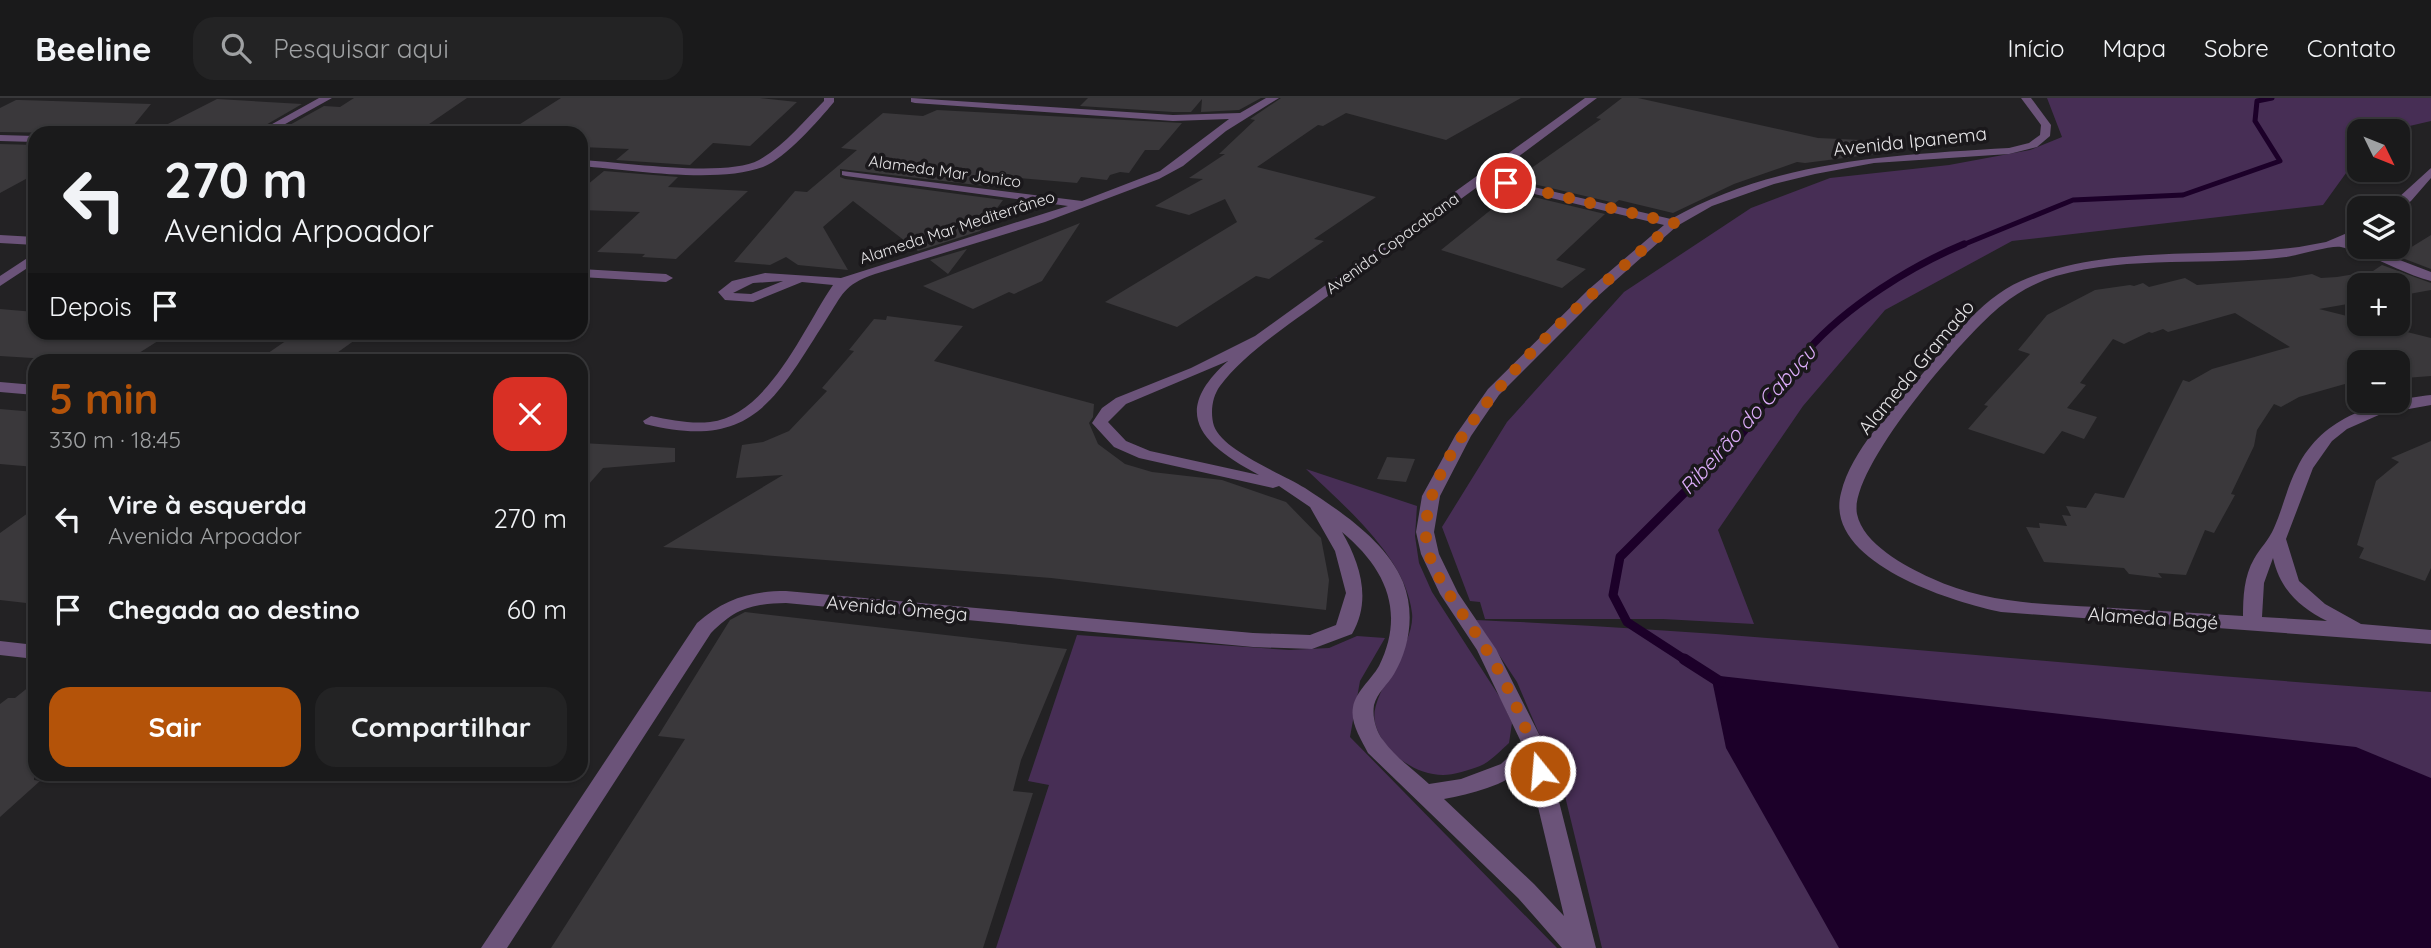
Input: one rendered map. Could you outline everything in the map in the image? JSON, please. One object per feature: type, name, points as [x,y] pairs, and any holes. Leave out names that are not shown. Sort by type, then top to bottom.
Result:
[{"type":"street","points":[[274,126],[327,98]]},
{"type":"street","points":[[588,163],[720,170],[751,167],[768,159],[829,102],[829,98]]},
{"type":"street","name":"Alameda Mar Mediterrâneo","points":[[651,421],[680,429],[699,430],[723,426],[743,417],[763,402],[842,282],[1082,205],[1157,177],[1185,161],[1242,115],[1274,98]]},
{"type":"street","name":"Avenida Copacabana","points":[[1578,948],[1526,891],[1427,793],[1376,747],[1368,736],[1363,719],[1364,703],[1387,670],[1400,633],[1400,601],[1388,571],[1375,553],[1317,504],[1295,488],[1227,449],[1209,432],[1204,415],[1207,394],[1219,378],[1260,339],[1592,98]]},
{"type":"street","name":"Avenida Ipanema","points":[[1584,948],[1534,746],[1486,649],[1431,561],[1424,532],[1431,496],[1463,436],[1493,392],[1593,293],[1674,223],[1726,194],[1804,173],[1874,160],[2009,151],[2033,145],[2045,136],[2046,125],[2026,98]]},
{"type":"street","points":[[915,100],[1173,118],[1216,119],[1242,115]]},
{"type":"street","points":[[1173,118],[1191,123],[1214,135]]},
{"type":"street","points":[[0,138],[28,139]]},
{"type":"street","points":[[2409,196],[2431,172]]},
{"type":"street","name":"Alameda Mar Jonico","points":[[846,173],[1082,205]]},
{"type":"street","points":[[1482,178],[1674,223]]},
{"type":"street","points":[[1030,198],[1037,206],[1040,219]]},
{"type":"street","name":"Alameda Gramado","points":[[1885,560],[1854,530],[1849,516],[1846,498],[1855,475],[1883,432],[1957,344],[1999,300],[2029,283],[2066,271],[2113,262],[2266,254],[2340,242],[2347,238]]},
{"type":"street","points":[[0,239],[28,241]]},
{"type":"street","points":[[2340,242],[2431,277]]},
{"type":"street","points":[[0,282],[28,262]]},
{"type":"street","points":[[588,273],[666,278]]},
{"type":"street","points":[[798,279],[842,282]]},
{"type":"street","name":"Avenida Copacabana","points":[[1260,339],[1196,370],[1121,401],[1108,411],[1100,423],[1120,444],[1144,455],[1295,488]]},
{"type":"street","points":[[0,387],[28,389]]},
{"type":"street","points":[[2253,624],[2254,596],[2261,563],[2278,540],[2306,465],[2332,432],[2363,414],[2431,400]]},
{"type":"street","name":"Avenida Ômega","points":[[493,948],[704,628],[734,603],[755,597],[786,597],[1253,640],[1312,642],[1345,629],[1355,593],[1343,551],[1317,504]]},
{"type":"street","points":[[2278,540],[2293,588],[2325,611],[2362,630]]},
{"type":"street","name":"Alameda Bagé","points":[[1885,560],[1931,587],[1988,604],[2021,609],[2362,630],[2431,637]]},
{"type":"street","points":[[0,648],[28,651]]},
{"type":"street","points":[[1427,793],[1463,787],[1498,775],[1509,770],[1534,746]]},
{"type":"shaded area","points":[[2047,98],[2431,98],[2431,121],[2410,126],[2410,119],[2347,119],[2347,172],[2323,205],[2012,241],[1885,310],[1803,406],[1718,530],[1754,624],[1663,619],[1485,619],[1480,602],[1470,601],[1442,527],[1507,422],[1624,292],[1751,208],[1830,178],[1949,165],[2030,150],[2062,137]]},
{"type":"shaded area","points":[[1306,469],[1417,506],[1415,536],[1419,563],[1432,592],[1501,699],[1512,723],[1509,743],[1484,764],[1452,774],[1432,774],[1401,760],[1384,743],[1375,723],[1375,711],[1378,698],[1407,640],[1411,626],[1412,613],[1407,592],[1398,572],[1371,534]]},
{"type":"shaded area","points":[[1476,620],[1715,634],[2431,692],[2431,948],[1602,948],[1564,792],[1517,682]]},
{"type":"shaded area","points":[[1077,635],[1289,650],[1329,648],[1357,636],[1385,638],[1360,681],[1350,737],[1557,948],[996,948],[1049,785],[1028,781]]},
{"type":"shaded area","points":[[1711,675],[2356,747],[2431,778],[2431,948],[1839,948],[1726,748]]},
{"type":"building","points":[[354,98],[467,98],[426,126],[288,126],[324,106],[340,107]]},
{"type":"building","points":[[561,98],[760,98],[797,102],[750,146],[713,143],[690,165],[616,160],[629,149],[588,147],[588,126],[517,126]]},
{"type":"building","points":[[1088,98],[1261,98],[1239,110],[1201,112],[1202,99],[1191,112],[1173,112],[1080,106]]},
{"type":"building","points":[[1281,98],[1521,98],[1446,140],[1346,113],[1323,126],[1318,125],[1257,167],[1376,197],[1314,239],[1324,241],[1269,279],[1256,276],[1177,327],[1105,302],[1237,222],[1225,199],[1189,215],[1155,206],[1203,179],[1189,178],[1225,154],[1219,154],[1255,120],[1250,119]]},
{"type":"building","points":[[1622,98],[1638,98],[1818,138],[1883,141],[1883,153],[1797,162],[1734,184],[1673,213],[1619,200],[1615,203],[1525,182],[1530,178],[1520,176],[1601,119],[1596,118]]},
{"type":"building","points":[[217,99],[302,104],[264,126],[164,126]]},
{"type":"building","points":[[16,100],[151,104],[133,126],[28,126],[28,132],[0,132],[0,108]]},
{"type":"building","points":[[937,110],[1182,123],[1159,150],[1145,150],[1129,173],[1110,175],[1107,180],[1081,177],[1077,183],[1019,178],[1011,189],[840,169],[840,177],[845,179],[1003,200],[980,231],[918,251],[853,201],[823,227],[848,270],[798,265],[786,257],[770,265],[734,262],[795,191],[807,192],[857,150],[841,148],[883,113],[923,116]]},
{"type":"building","points":[[0,144],[28,145],[28,178],[0,193]]},
{"type":"building","points":[[604,171],[678,177],[668,187],[748,191],[676,259],[642,257],[645,254],[597,252],[640,212],[588,210],[588,184]]},
{"type":"building","points":[[1513,192],[1605,214],[1556,260],[1586,269],[1562,288],[1441,250]]},
{"type":"building","points":[[1080,223],[1042,281],[1014,294],[1009,292],[973,309],[923,286]]},
{"type":"building","points":[[2431,235],[2431,269],[2405,259],[2410,259],[2410,248]]},
{"type":"building","points":[[967,249],[948,274],[930,260]]},
{"type":"building","points":[[2382,265],[2404,273],[2361,273],[2373,271]]},
{"type":"building","points":[[2312,274],[2321,278],[2347,275],[2347,304],[2319,309],[2347,316],[2347,336],[2410,336],[2410,333],[2431,338],[2431,376],[2410,378],[2410,350],[2347,350],[2347,383],[2299,397],[2281,407],[2274,404],[2257,430],[2254,446],[2231,494],[2235,495],[2214,533],[2205,530],[2186,575],[2158,573],[2162,578],[2129,574],[2124,568],[2044,562],[2026,527],[2040,528],[2039,523],[2067,526],[2062,515],[2071,516],[2066,506],[2086,508],[2095,493],[2124,498],[2183,380],[2189,382],[2212,369],[2290,347],[2235,313],[2168,332],[2163,329],[2149,332],[2124,344],[2113,339],[2080,383],[2086,385],[2067,408],[2097,417],[2084,439],[2062,431],[2044,454],[1968,429],[1988,406],[1984,405],[2030,354],[2018,350],[2047,315],[2095,290],[2143,283],[2149,287],[2185,278],[2197,285]]},
{"type":"building","points":[[2410,275],[2431,283],[2431,290],[2410,294]]},
{"type":"building","points":[[0,309],[28,311],[28,340],[159,340],[137,354],[28,354],[28,358],[0,356]]},
{"type":"building","points":[[887,316],[963,326],[934,361],[1094,404],[1093,417],[1089,423],[1098,444],[1125,464],[1152,472],[1222,480],[1286,502],[1321,538],[1329,580],[1326,610],[1051,578],[663,547],[783,475],[736,478],[742,445],[763,442],[789,431],[827,391],[822,388],[854,351],[849,350],[874,319],[886,320]]},
{"type":"building","points":[[287,340],[355,340],[335,354],[267,354]]},
{"type":"building","points":[[0,409],[28,411],[28,466],[0,464]]},
{"type":"building","points":[[2431,441],[2431,568],[2425,581],[2359,558],[2364,548],[2357,545],[2376,481],[2399,462],[2391,458]]},
{"type":"building","points":[[588,443],[675,448],[675,462],[603,468],[588,485]]},
{"type":"building","points":[[1387,457],[1415,459],[1406,482],[1377,479]]},
{"type":"building","points":[[28,513],[28,603],[0,600],[0,533]]},
{"type":"building","points":[[745,612],[1067,649],[1021,760],[1013,791],[1033,793],[983,948],[551,948],[685,739],[658,736],[730,620]]},
{"type":"building","points":[[28,688],[28,781],[40,781],[0,817],[0,704],[8,698],[15,698]]},
{"type":"waterway","name":"Ribeirão do Cabuçu","points":[[1960,246],[2073,200],[2183,195],[2280,161],[2255,121],[2257,101],[2272,98]]},
{"type":"waterway","name":"Ribeirão do Cabuçu","points":[[1743,430],[1808,350],[1841,318],[1902,276],[1964,244]]},
{"type":"waterway","name":"Ribeirão do Cabuçu","points":[[1687,661],[1627,622],[1613,595],[1620,557],[1745,429]]},
{"type":"waterway","name":"Ribeirão do Cabuçu","points":[[1684,659],[1720,682]]},
{"type":"route","points":[[1506,183],[1674,223],[1593,293],[1493,392],[1463,436],[1431,496],[1424,532],[1431,561],[1486,649],[1534,746],[1540,771]]}]
